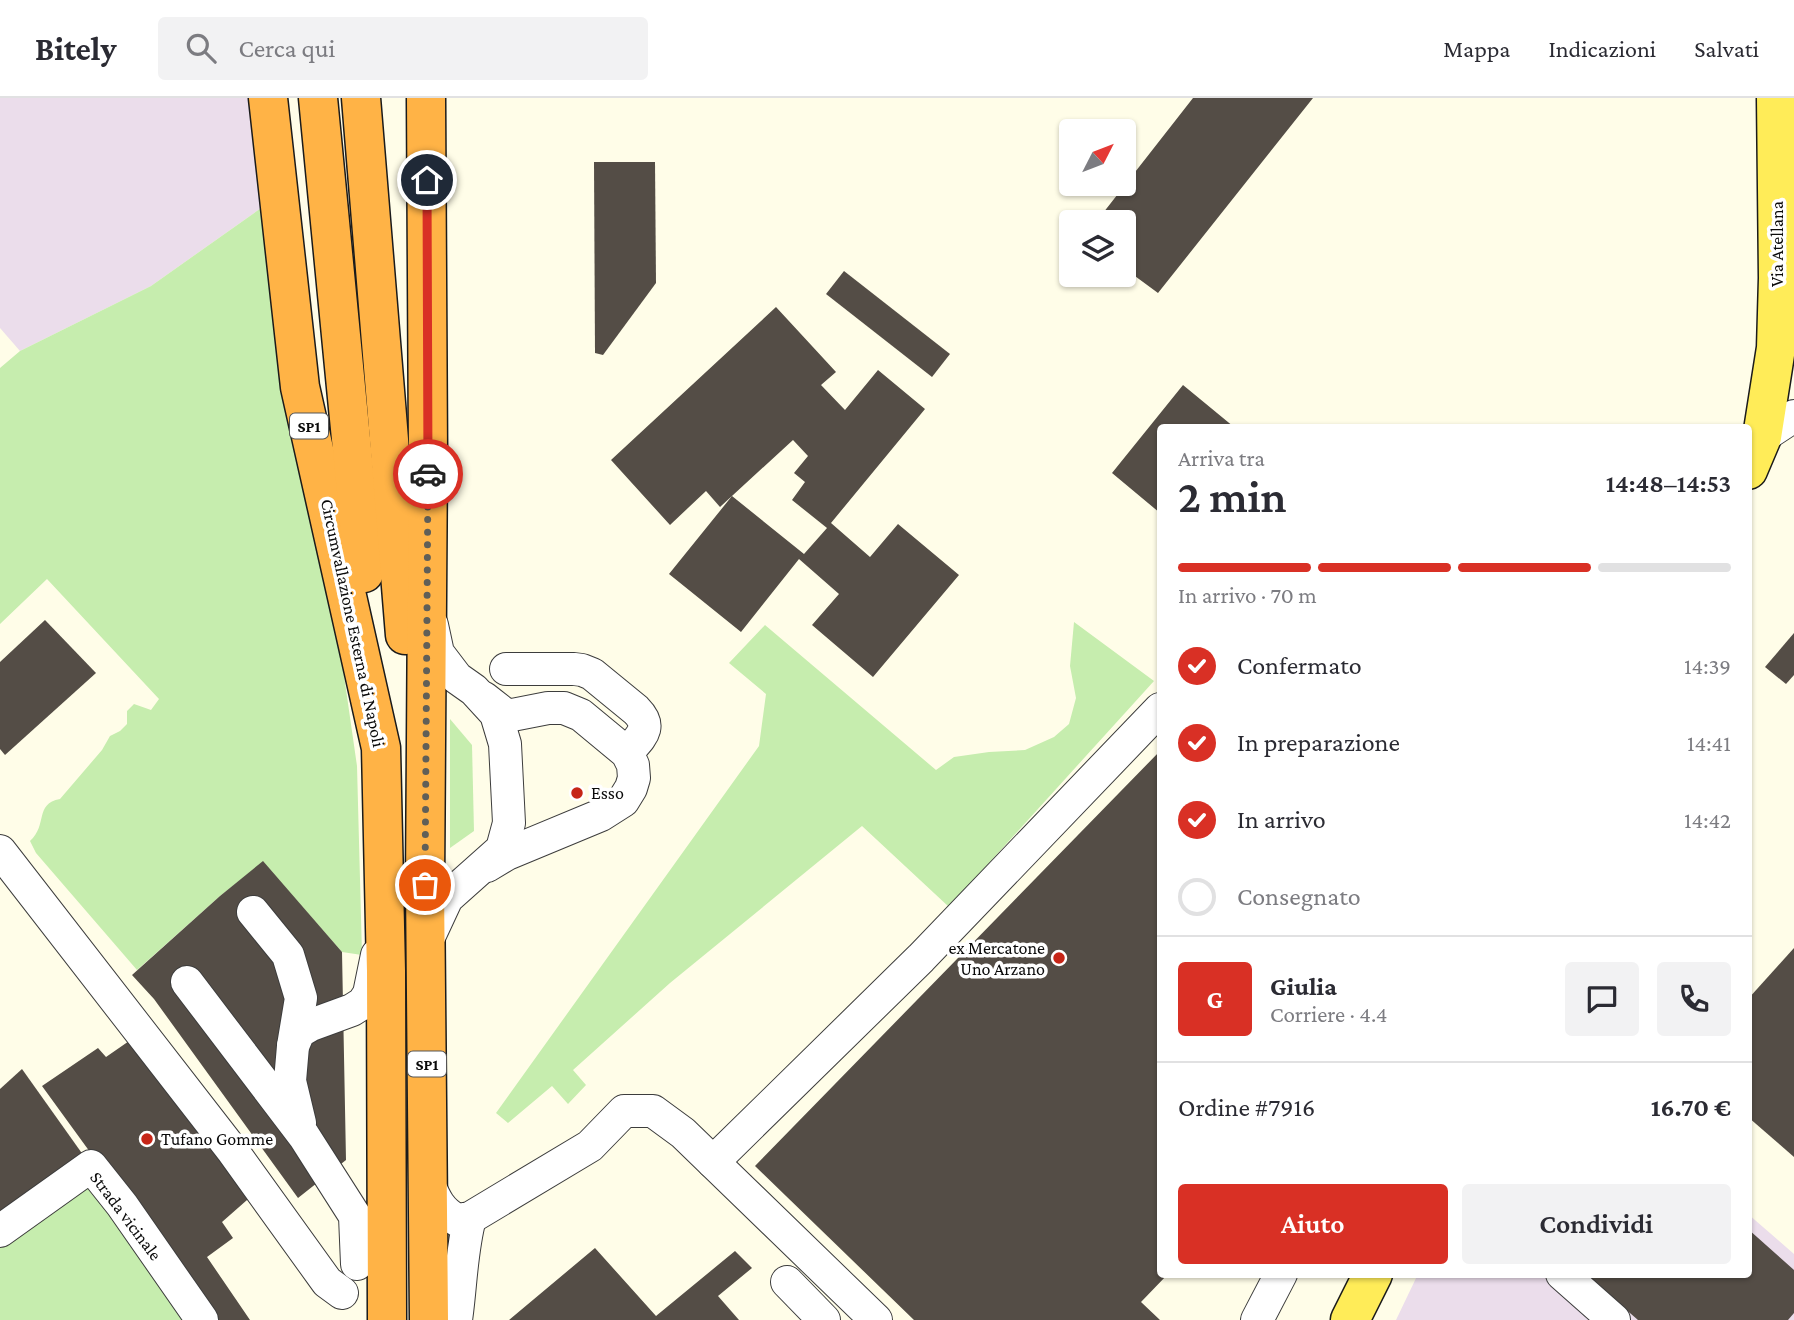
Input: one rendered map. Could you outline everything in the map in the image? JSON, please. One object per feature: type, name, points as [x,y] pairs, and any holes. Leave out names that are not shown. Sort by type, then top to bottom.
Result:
[{"type":"highway","name":"Circumvallazione Esterna di Napoli","points":[[268,98],[300,387],[381,748],[387,1320]]},
{"type":"highway","points":[[317,98],[381,748]]},
{"type":"highway","points":[[361,98],[425,885]]},
{"type":"highway","name":"SP1","points":[[426,98],[428,454],[425,946],[429,1320]]},
{"type":"main road","name":"Via Atellana","points":[[1755,454],[1786,285],[1776,98]]},
{"type":"main road","points":[[1350,1320],[1371,1278]]},
{"type":"street","points":[[1755,454],[1794,416]]},
{"type":"street","points":[[427,606],[438,653],[457,678],[507,716],[548,708],[564,708],[581,715],[626,753],[633,765],[634,778],[623,801],[601,815],[507,854],[480,871]]},
{"type":"street","points":[[506,669],[574,669],[592,674],[636,710],[646,723],[641,736],[626,753]]},
{"type":"street","points":[[425,946],[447,898],[502,849],[509,822],[506,744],[496,714],[474,690]]},
{"type":"street","points":[[713,1162],[921,958],[1157,712]]},
{"type":"street","points":[[0,851],[232,1150],[342,1307]]},
{"type":"street","points":[[293,1046],[299,1032],[352,1010],[363,1003],[369,994],[376,966],[384,884]]},
{"type":"street","points":[[253,912],[288,956],[301,998],[290,1081],[304,1136]]},
{"type":"street","points":[[187,982],[304,1136],[355,1216],[357,1264]]},
{"type":"street","points":[[352,1010],[364,1013],[372,1020],[386,1066]]},
{"type":"street","points":[[428,1182],[436,1203],[447,1215],[457,1220],[470,1218],[590,1146],[625,1111],[653,1111],[683,1133],[876,1320]]},
{"type":"street","name":"Strada vicinale","points":[[0,1231],[91,1166],[122,1205],[202,1320]]},
{"type":"street","points":[[342,1307],[357,1264],[386,1211]]},
{"type":"street","points":[[456,1320],[462,1254],[470,1218]]},
{"type":"street","points":[[1257,1320],[1279,1278]]},
{"type":"street","points":[[1567,1278],[1614,1320]]},
{"type":"street","points":[[787,1282],[824,1320]]},
{"type":"shaded area","points":[[0,98],[254,98],[264,206],[151,286],[20,351],[0,328]]},
{"type":"shaded area","points":[[1752,1217],[1794,1254],[1794,1320],[1396,1320],[1416,1278],[1752,1278]]},
{"type":"green space","points":[[264,206],[330,578],[357,766],[362,955],[342,952],[263,862],[220,896],[137,970],[36,853],[30,841],[39,828],[47,805],[60,799],[102,750],[110,736],[127,724],[127,711],[134,704],[151,710],[159,699],[47,579],[0,624],[0,368],[20,351],[151,286]]},
{"type":"green space","points":[[1074,622],[1154,681],[949,907],[862,826],[670,983],[573,1070],[586,1085],[568,1104],[552,1086],[508,1123],[496,1113],[759,746],[766,694],[729,663],[765,625],[936,770],[954,757],[1025,750],[1054,737],[1069,724],[1076,698],[1070,666]]},
{"type":"green space","points":[[450,719],[472,745],[474,831],[450,848]]},
{"type":"green space","points":[[88,1181],[196,1320],[0,1320],[0,1237]]},
{"type":"building","points":[[1193,98],[1313,98],[1158,293],[1136,277],[1136,210],[1105,210],[1116,196],[1136,196],[1136,171]]},
{"type":"building","points":[[594,162],[655,162],[656,283],[603,355],[595,353]]},
{"type":"building","points":[[844,271],[950,354],[932,377],[826,294]]},
{"type":"building","points":[[776,307],[836,372],[821,385],[845,410],[878,370],[925,409],[831,523],[870,557],[898,524],[959,575],[873,677],[812,625],[839,594],[799,559],[741,632],[669,574],[732,496],[804,554],[827,528],[792,500],[805,482],[794,473],[808,456],[793,440],[720,507],[706,491],[670,525],[611,460]]},
{"type":"building","points":[[1183,385],[1230,424],[1157,424],[1157,510],[1112,473]]},
{"type":"building","points":[[45,620],[96,673],[5,755],[0,749],[0,662]]},
{"type":"building","points":[[1794,633],[1794,675],[1786,684],[1765,667]]},
{"type":"building","name":"ex Mercatone Uno Arzano","points":[[1157,754],[1157,1278],[1164,1278],[1141,1302],[1160,1320],[914,1320],[755,1166]]},
{"type":"building","points":[[263,861],[342,952],[346,1160],[298,1198],[154,999],[132,975]]},
{"type":"building","points":[[1794,948],[1794,1157],[1752,1120],[1752,995]]},
{"type":"building","name":"Tufano Gomme","points":[[132,1039],[255,1193],[222,1222],[233,1238],[207,1257],[250,1320],[212,1320],[42,1086],[98,1048],[106,1057]]},
{"type":"building","points":[[22,1069],[86,1159],[0,1223],[0,1089]]},
{"type":"building","points":[[1752,1233],[1794,1270],[1794,1313],[1788,1320],[1638,1320],[1590,1278],[1752,1278]]},
{"type":"building","points":[[595,1248],[656,1316],[735,1251],[752,1268],[718,1296],[739,1320],[509,1320]]},
{"type":"way so far","points":[[425,885],[428,474]]},
{"type":"place","name":"Esso","points":[[577,793]]},
{"type":"place","name":"ex Mercatone Uno Arzano","points":[[1059,958]]},
{"type":"place","name":"Tufano Gomme","points":[[147,1139]]},
{"type":"route","points":[[427,180],[428,474]]}]
